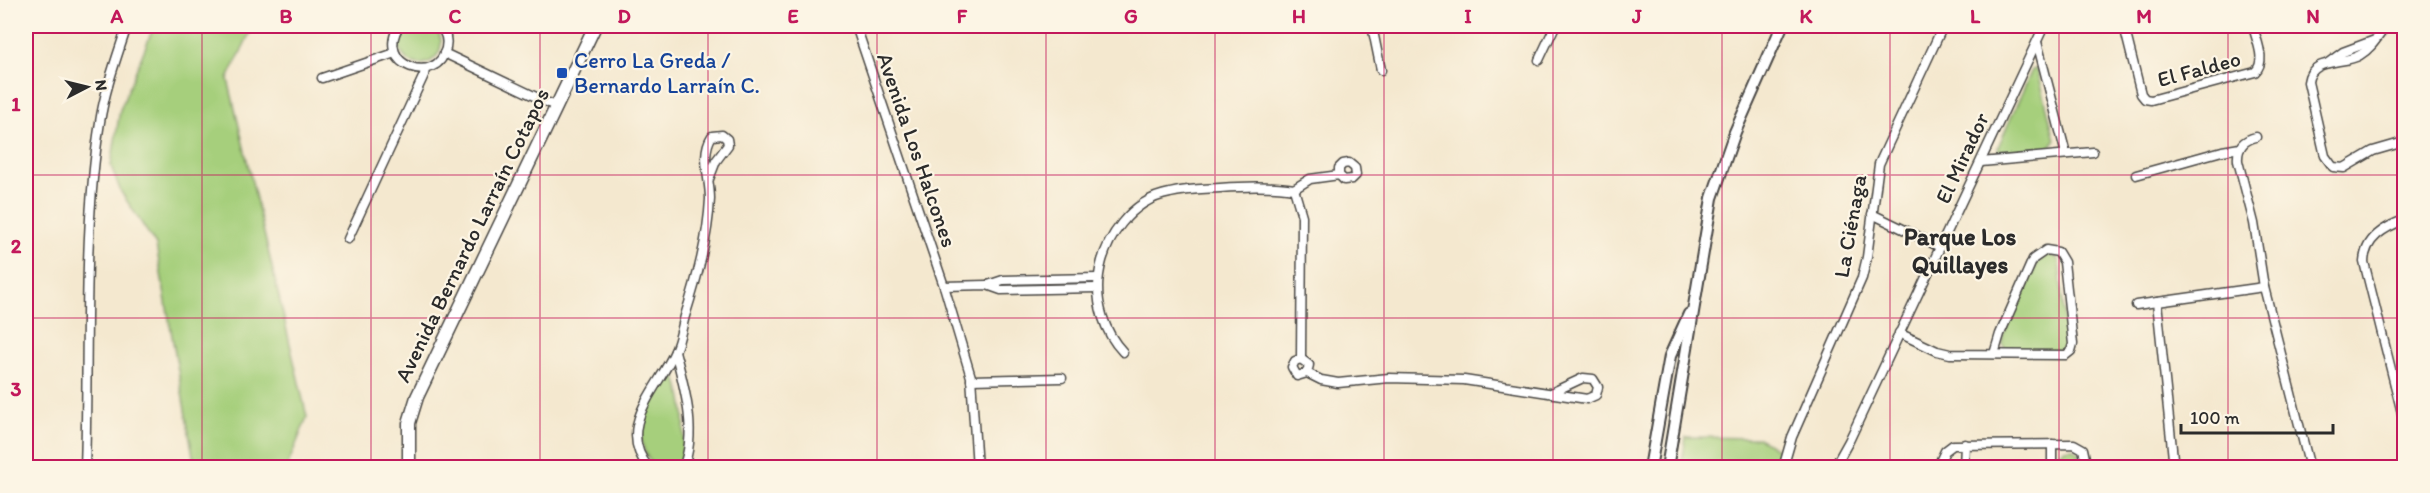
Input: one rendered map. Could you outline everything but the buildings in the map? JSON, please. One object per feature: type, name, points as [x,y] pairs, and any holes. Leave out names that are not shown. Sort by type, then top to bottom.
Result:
[{"type":"main road","name":"Avenida Bernardo Larraín Cotapos","points":[[409,468],[410,423],[417,397],[595,26]]},
{"type":"street","points":[[85,468],[92,186],[100,121],[112,69],[127,26]]},
{"type":"street","points":[[399,26],[394,35],[395,53],[407,66],[424,69],[438,62],[444,53],[446,42],[443,26]]},
{"type":"street","name":"Avenida Los Halcones","points":[[856,26],[944,285],[971,380],[977,468]]},
{"type":"street","points":[[1372,26],[1381,70]]},
{"type":"street","points":[[1539,60],[1555,26]]},
{"type":"street","points":[[1667,468],[1707,224],[1719,174],[1756,79],[1782,26]]},
{"type":"street","name":"La Ciénaga","points":[[1783,468],[1792,437],[1862,279],[1879,164],[1943,26]]},
{"type":"street","name":"El Mirador","points":[[1834,468],[2044,26]]},
{"type":"street","name":"El Faldeo","points":[[2124,26],[2141,94],[2145,99],[2151,100],[2255,72],[2259,68],[2261,59],[2253,26]]},
{"type":"street","points":[[2386,26],[2375,40],[2343,52],[2312,70],[2308,82],[2325,156],[2330,165],[2344,168],[2380,148],[2404,142]]},
{"type":"street","points":[[2037,42],[2066,154]]},
{"type":"street","points":[[322,78],[395,53]]},
{"type":"street","points":[[444,53],[557,107]]},
{"type":"street","points":[[348,239],[424,75],[424,69]]},
{"type":"street","points":[[649,468],[639,451],[636,427],[644,404],[675,351],[706,234],[710,179],[716,161],[728,145],[727,139],[722,135],[712,136],[708,144],[706,163],[710,179]]},
{"type":"street","points":[[2256,137],[2246,140],[2240,148],[2238,161],[2254,223],[2264,287],[2310,468]]},
{"type":"street","points":[[2136,175],[2240,148]]},
{"type":"street","points":[[1981,162],[2093,152]]},
{"type":"street","points":[[1123,352],[1115,344],[1105,324],[1097,288],[1105,249],[1116,230],[1130,214],[1158,196],[1178,192],[1267,185],[1294,189],[1310,179],[1339,175]]},
{"type":"street","points":[[1294,189],[1302,216],[1301,359]]},
{"type":"street","points":[[1872,214],[1940,247]]},
{"type":"street","points":[[2404,220],[2376,235],[2368,244],[2364,256],[2364,267],[2404,421]]},
{"type":"street","points":[[1899,333],[1943,353],[2062,356],[2071,351],[2073,344],[2064,261],[2058,252],[2046,250],[2033,259],[2000,334],[1994,354]]},
{"type":"street","points":[[944,285],[987,285],[1003,280],[1098,278]]},
{"type":"street","points":[[987,285],[1002,290],[1097,288]]},
{"type":"street","points":[[2136,305],[2264,287]]},
{"type":"street","points":[[1650,468],[1670,356],[1695,300]]},
{"type":"street","points":[[2157,302],[2174,468]]},
{"type":"street","points":[[675,351],[685,391],[688,424],[688,455],[683,468]]},
{"type":"street","points":[[1301,359],[1309,365],[1307,373]]},
{"type":"street","points":[[1301,359],[1292,364],[1292,370],[1300,376],[1307,373],[1321,380],[1338,383],[1376,378],[1423,377],[1464,380],[1587,399],[1596,395],[1598,387],[1593,379],[1586,377],[1551,393]]},
{"type":"street","points":[[971,380],[1062,378]]},
{"type":"street","points":[[2395,384],[2404,382]]},
{"type":"street","points":[[1964,468],[1965,444]]},
{"type":"street","points":[[2052,444],[2052,468]]},
{"type":"street","points":[[1937,468],[1947,448],[1953,445],[2074,444],[2081,446],[2087,468]]},
{"type":"green space","points":[[420,22],[434,29],[441,43],[434,57],[420,64],[406,57],[399,43],[406,29]]},
{"type":"green space","points":[[154,26],[253,26],[228,79],[307,417],[287,467],[195,467],[156,245],[121,192],[111,166],[120,110]]},
{"type":"green space","points":[[2037,68],[2055,140],[2050,147],[1999,153],[1998,147],[2032,70]]},
{"type":"green space","points":[[2047,255],[2056,257],[2059,262],[2067,346],[2060,350],[2008,351],[2002,344],[2003,336],[2038,262]]},
{"type":"green space","points":[[672,371],[681,392],[683,405],[682,456],[679,467],[656,468],[644,451],[643,422],[655,393],[664,378]]},
{"type":"green space","points":[[1686,437],[1759,438],[1780,451],[1777,467],[1681,467]]},
{"type":"green space","points":[[2072,448],[2079,453],[2082,467],[2057,468],[2059,453],[2064,449]]},
{"type":"place","name":"Cerro La Greda / Bernardo Larraín C.","points":[[562,73]]},
{"type":"district","name":"Parque Los Quillayes","points":[[1960,250]]}]
